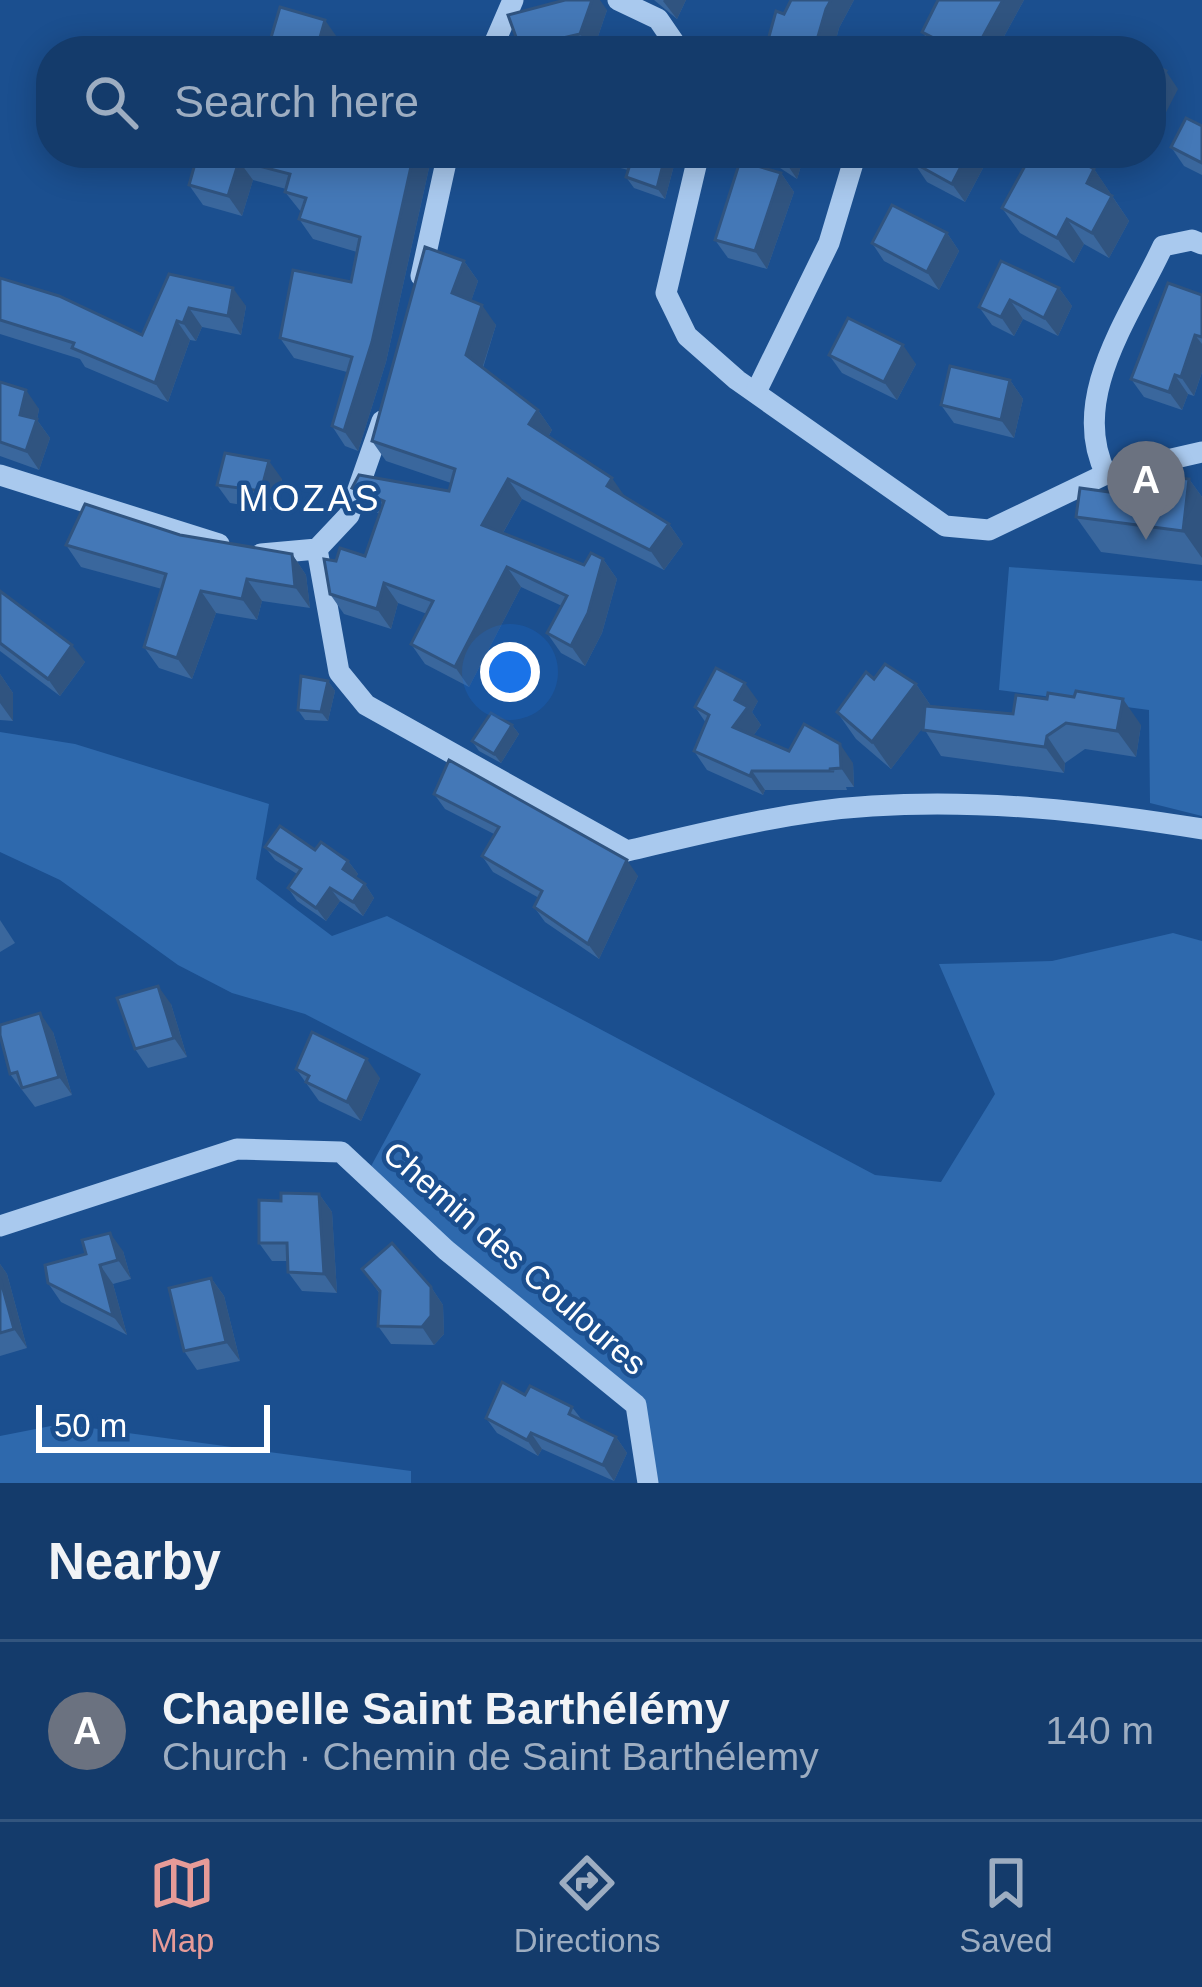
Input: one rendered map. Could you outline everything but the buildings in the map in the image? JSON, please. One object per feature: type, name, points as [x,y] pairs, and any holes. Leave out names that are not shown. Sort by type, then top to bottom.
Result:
[{"type":"street","points":[[497,36],[513,0]]},
{"type":"street","points":[[618,0],[658,19],[670,36]]},
{"type":"street","points":[[415,304],[445,168]]},
{"type":"street","points":[[695,168],[666,293],[687,336],[756,392],[945,526],[989,530],[1106,474],[1202,452]]},
{"type":"street","points":[[756,392],[829,243],[852,168]]},
{"type":"street","points":[[1106,474],[1096,453],[1092,398],[1163,246],[1192,240],[1202,244]]},
{"type":"street","points":[[0,475],[181,534],[270,556],[317,549],[349,515],[393,390]]},
{"type":"street","points":[[317,549],[328,637],[339,672],[366,705],[627,851],[749,823],[869,806],[991,803],[1202,830]]},
{"type":"street","name":"Chemin des Couloures","points":[[0,1226],[237,1149],[341,1152],[446,1250],[635,1405],[647,1483]]},
{"type":"shaded area","points":[[1009,567],[1202,581],[1202,816],[1150,803],[1149,710],[999,690]]},
{"type":"shaded area","points":[[0,732],[75,744],[269,804],[256,879],[332,936],[387,916],[875,1175],[941,1182],[995,1094],[939,964],[1052,961],[1173,933],[1202,941],[1202,1483],[654,1483],[631,1407],[363,1181],[421,1074],[305,1014],[232,993],[178,965],[60,880],[0,852]]},
{"type":"shaded area","points":[[61,1424],[411,1471],[411,1483],[0,1483],[0,1436]]},
{"type":"place","name":"Chapelle Saint Barthélémy","points":[[1146,540]]},
{"type":"district","name":"MOZAS","points":[[310,498]]}]
